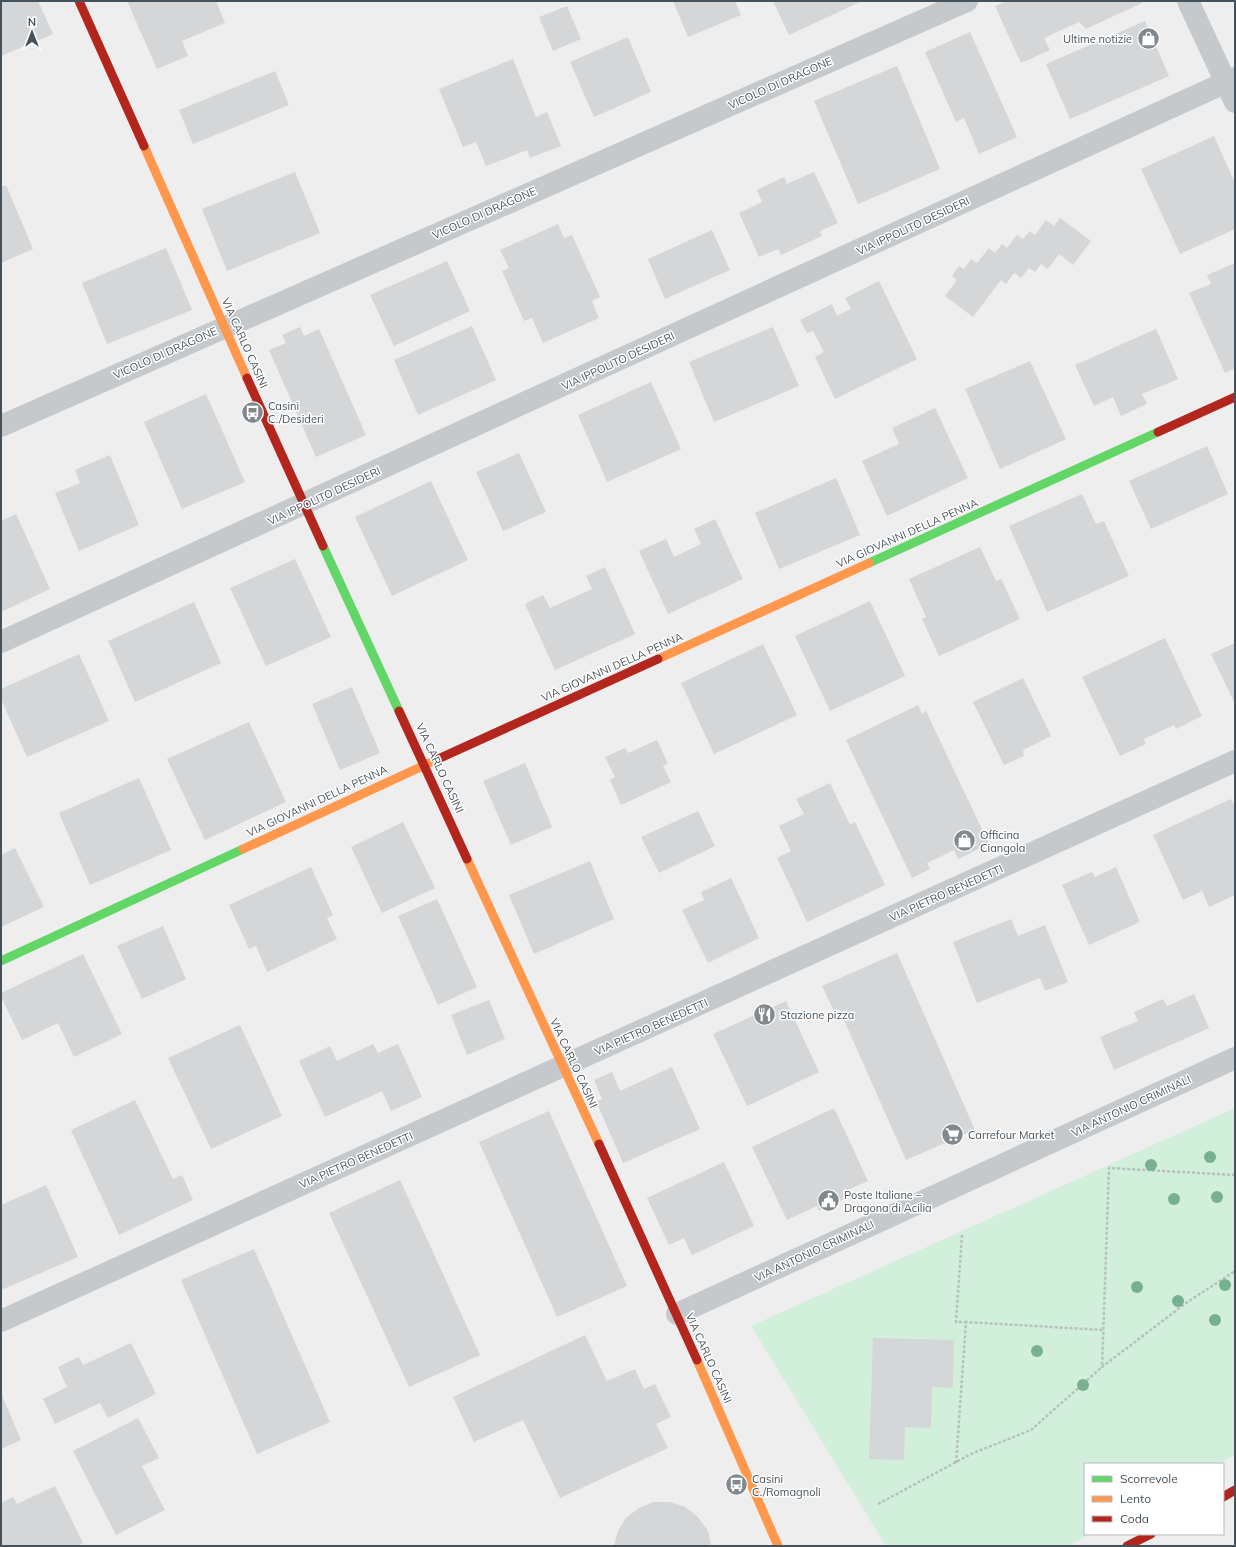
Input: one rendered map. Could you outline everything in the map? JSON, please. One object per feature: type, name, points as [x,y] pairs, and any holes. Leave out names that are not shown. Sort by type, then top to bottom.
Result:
[{"type":"street","name":"VIA CARLO CASINI","points":[[79,1],[304,505],[677,1314],[778,1546]]},
{"type":"street","name":"VICOLO DI DRAGONE","points":[[1,426],[967,1]]},
{"type":"street","points":[[1188,1],[1232,87]]},
{"type":"street","name":"VIA IPPOLITO DESIDERI","points":[[1,642],[1232,87]]},
{"type":"street","name":"VIA GIOVANNI DELLA PENNA","points":[[1,962],[425,765],[1235,397]]},
{"type":"street","name":"VIA PIETRO BENEDETTI","points":[[1,1321],[1235,761]]},
{"type":"street","name":"VIA ANTONIO CRIMINALI","points":[[677,1314],[1235,1058]]},
{"type":"street","points":[[1224,1496],[1235,1490]]},
{"type":"street","points":[[1127,1546],[1149,1535]]},
{"type":"path","points":[[1102,1367],[1109,1168],[1235,1175]]},
{"type":"path","points":[[962,1235],[956,1322],[1103,1330]]},
{"type":"path","points":[[878,1504],[971,1454],[1031,1430],[1102,1367],[1186,1303],[1235,1271]]},
{"type":"path","points":[[956,1463],[966,1322]]},
{"type":"green space","points":[[1235,1108],[1235,1455],[1220,1463],[1084,1463],[1084,1535],[1088,1535],[1068,1546],[886,1546],[751,1326]]},
{"type":"building","points":[[1,1],[38,1],[53,34],[1,56]]},
{"type":"building","points":[[127,1],[216,1],[225,23],[182,41],[188,56],[157,69]]},
{"type":"building","points":[[673,1],[735,1],[741,15],[688,37]]},
{"type":"building","points":[[773,1],[862,1],[789,35]]},
{"type":"building","points":[[1007,1],[1141,1],[1142,3],[1086,29],[1079,22],[1044,38],[1050,50],[1021,63],[995,6]]},
{"type":"building","points":[[567,6],[581,39],[553,51],[539,17]]},
{"type":"building","points":[[1145,21],[1169,76],[1070,119],[1046,64]]},
{"type":"building","points":[[970,32],[1017,137],[979,154],[964,118],[956,122],[925,52]]},
{"type":"building","points":[[628,37],[651,92],[594,117],[570,62]]},
{"type":"building","points":[[513,59],[536,117],[547,112],[561,146],[530,158],[527,150],[486,166],[476,142],[463,147],[439,89]]},
{"type":"building","points":[[897,66],[940,169],[858,204],[814,101]]},
{"type":"building","points":[[275,71],[289,105],[193,144],[179,110]]},
{"type":"building","points":[[1214,136],[1235,183],[1235,229],[1180,254],[1141,169]]},
{"type":"building","points":[[295,172],[320,233],[227,271],[202,209]]},
{"type":"building","points":[[814,172],[838,223],[820,231],[822,236],[781,255],[778,249],[759,257],[739,213],[762,202],[757,190],[784,177],[787,184]]},
{"type":"building","points":[[6,185],[33,249],[1,263],[1,187]]},
{"type":"building","points":[[1060,218],[1091,241],[1073,265],[1059,254],[1048,269],[1041,264],[1035,272],[1029,268],[1021,278],[1014,273],[1006,284],[1001,280],[973,317],[945,296],[957,280],[952,276],[959,266],[964,269],[971,259],[977,263],[989,248],[995,253],[1002,244],[1007,248],[1017,235],[1023,239],[1030,231],[1035,235],[1046,220],[1054,226]]},
{"type":"building","points":[[558,224],[564,238],[572,235],[600,297],[592,301],[599,318],[543,343],[532,318],[524,321],[502,271],[509,268],[500,250]]},
{"type":"building","points":[[712,230],[730,270],[665,299],[648,259]]},
{"type":"building","points":[[166,248],[192,310],[107,344],[82,283]]},
{"type":"building","points":[[447,261],[470,311],[394,346],[370,295]]},
{"type":"building","points":[[1235,263],[1235,368],[1225,373],[1189,293],[1211,284],[1207,275]]},
{"type":"building","points":[[879,281],[917,359],[835,399],[815,357],[824,352],[813,331],[807,333],[800,320],[832,304],[837,316],[851,309],[845,298]]},
{"type":"building","points":[[472,326],[496,380],[418,415],[394,360]]},
{"type":"building","points":[[300,327],[304,336],[319,329],[366,435],[316,457],[269,350],[286,343],[282,335]]},
{"type":"building","points":[[773,327],[799,386],[714,422],[689,362]]},
{"type":"building","points":[[1156,329],[1178,379],[1142,394],[1147,404],[1121,416],[1113,397],[1094,406],[1075,365]]},
{"type":"building","points":[[1030,361],[1066,439],[1000,469],[965,389]]},
{"type":"building","points":[[651,382],[681,449],[607,482],[578,415]]},
{"type":"building","points":[[206,394],[245,482],[182,509],[144,422]]},
{"type":"building","points":[[935,408],[968,478],[887,516],[862,461],[899,444],[892,428]]},
{"type":"building","points":[[1207,446],[1228,494],[1151,529],[1129,481]]},
{"type":"building","points":[[519,453],[546,512],[503,531],[476,472]]},
{"type":"building","points":[[110,455],[139,525],[79,551],[55,493],[80,483],[75,470]]},
{"type":"building","points":[[836,478],[860,535],[779,569],[755,513]]},
{"type":"building","points":[[431,481],[468,560],[392,596],[355,517]]},
{"type":"building","points":[[1082,494],[1096,524],[1104,521],[1129,576],[1047,612],[1009,526]]},
{"type":"building","points":[[16,514],[50,589],[1,612],[1,521]]},
{"type":"building","points":[[715,519],[743,579],[668,614],[639,551],[666,539],[674,557],[701,544],[694,529]]},
{"type":"building","points":[[980,547],[996,581],[1001,579],[1020,619],[939,656],[922,619],[926,617],[909,579]]},
{"type":"building","points":[[295,559],[331,637],[266,666],[230,588]]},
{"type":"building","points":[[605,567],[635,634],[555,670],[525,604],[543,595],[550,608],[592,589],[586,576]]},
{"type":"building","points":[[870,601],[905,676],[830,711],[795,636]]},
{"type":"building","points":[[194,602],[221,663],[135,702],[108,641]]},
{"type":"building","points":[[1165,638],[1202,716],[1176,729],[1174,725],[1144,739],[1146,744],[1120,756],[1082,677]]},
{"type":"building","points":[[1235,643],[1235,704],[1211,654]]},
{"type":"building","points":[[763,644],[797,715],[714,754],[681,683]]},
{"type":"building","points":[[79,654],[109,721],[27,757],[1,699],[1,689]]},
{"type":"building","points":[[1023,678],[1051,736],[1023,750],[1024,756],[1004,765],[973,702]]},
{"type":"building","points":[[352,687],[380,753],[340,770],[312,704]]},
{"type":"building","points":[[918,705],[922,714],[926,711],[989,844],[958,859],[954,850],[927,863],[930,869],[912,878],[846,740]]},
{"type":"building","points":[[249,722],[286,802],[205,840],[167,759]]},
{"type":"building","points":[[657,740],[668,764],[663,766],[671,782],[621,805],[610,780],[615,777],[605,757],[625,748],[628,753]]},
{"type":"building","points":[[525,763],[552,827],[511,845],[483,781]]},
{"type":"building","points":[[139,778],[171,850],[90,885],[59,813]]},
{"type":"building","points":[[830,783],[850,825],[855,822],[885,885],[807,922],[777,858],[791,851],[779,826],[804,814],[796,799]]},
{"type":"building","points":[[1231,799],[1235,807],[1235,895],[1209,907],[1202,891],[1183,900],[1153,835]]},
{"type":"building","points":[[698,811],[715,846],[659,873],[641,837]]},
{"type":"building","points":[[403,822],[435,888],[382,913],[351,847]]},
{"type":"building","points":[[15,848],[44,907],[1,927],[1,855]]},
{"type":"building","points":[[590,861],[614,919],[534,954],[509,895]]},
{"type":"building","points":[[311,867],[333,915],[327,918],[337,939],[267,972],[256,946],[249,949],[229,905]]},
{"type":"building","points":[[1116,867],[1140,922],[1089,945],[1062,885],[1092,872],[1095,877]]},
{"type":"building","points":[[731,878],[759,938],[708,963],[682,910],[704,900],[701,892]]},
{"type":"building","points":[[437,899],[477,987],[438,1005],[398,916]]},
{"type":"building","points":[[1011,919],[1018,936],[1045,925],[1068,982],[1045,991],[1040,978],[977,1003],[953,942]]},
{"type":"building","points":[[163,926],[186,979],[142,999],[117,946]]},
{"type":"building","points":[[897,953],[975,1130],[906,1160],[839,1009],[834,1011],[822,986]]},
{"type":"building","points":[[83,954],[122,1034],[74,1057],[58,1023],[22,1040],[1,997],[1,993]]},
{"type":"building","points":[[1194,994],[1209,1028],[1114,1070],[1100,1037],[1138,1021],[1134,1012],[1163,999],[1167,1006]]},
{"type":"building","points":[[489,1000],[505,1039],[467,1055],[451,1015]]},
{"type":"building","points":[[786,1001],[819,1072],[747,1106],[713,1034]]},
{"type":"building","points":[[240,1025],[282,1116],[211,1149],[168,1058]]},
{"type":"building","points":[[373,1044],[378,1053],[398,1044],[422,1097],[391,1111],[382,1091],[325,1117],[299,1061],[330,1046],[337,1061]]},
{"type":"building","points":[[672,1067],[700,1129],[623,1163],[596,1101],[602,1099],[594,1080],[612,1072],[620,1091]]},
{"type":"building","points":[[135,1100],[173,1179],[182,1175],[193,1200],[119,1235],[71,1130]]},
{"type":"building","points":[[834,1108],[868,1181],[843,1192],[846,1198],[819,1211],[817,1206],[787,1220],[752,1147]]},
{"type":"building","points":[[549,1111],[627,1286],[557,1317],[479,1142]]},
{"type":"building","points":[[724,1162],[754,1226],[692,1255],[684,1238],[669,1245],[647,1198]]},
{"type":"building","points":[[400,1180],[480,1355],[409,1387],[329,1213]]},
{"type":"building","points":[[46,1185],[78,1257],[1,1290],[1,1205]]},
{"type":"building","points":[[254,1249],[330,1422],[257,1454],[181,1280]]},
{"type":"building","points":[[585,1335],[607,1381],[635,1369],[644,1389],[655,1384],[671,1417],[656,1424],[668,1448],[560,1498],[523,1420],[474,1442],[453,1397]]},
{"type":"building","points":[[873,1338],[954,1340],[953,1388],[932,1387],[931,1428],[905,1427],[904,1460],[869,1459]]},
{"type":"building","points":[[131,1343],[156,1394],[108,1418],[100,1403],[55,1424],[43,1399],[67,1387],[58,1367],[79,1357],[83,1365]]},
{"type":"building","points":[[1,1393],[21,1440],[1,1449]]},
{"type":"building","points":[[138,1418],[159,1458],[142,1466],[165,1510],[116,1535],[73,1451]]},
{"type":"building","points":[[55,1486],[83,1543],[77,1546],[1,1546],[1,1503],[13,1497],[17,1504]]},
{"type":"building","points":[[653,1502],[670,1502],[685,1507],[698,1517],[708,1531],[711,1546],[614,1546],[618,1531],[626,1518],[639,1508]]},
{"type":"traffic: fast","points":[[869,563],[1158,432]]},
{"type":"traffic: fast","points":[[323,546],[399,711]]},
{"type":"traffic: fast","points":[[1,961],[243,849]]},
{"type":"traffic: slow","points":[[144,146],[247,378]]},
{"type":"traffic: slow","points":[[658,659],[869,563]]},
{"type":"traffic: slow","points":[[243,849],[438,759]]},
{"type":"traffic: slow","points":[[467,859],[599,1144]]},
{"type":"traffic: slow","points":[[697,1360],[778,1546]]},
{"type":"traffic: jam","points":[[79,1],[144,146]]},
{"type":"traffic: jam","points":[[247,378],[323,546]]},
{"type":"traffic: jam","points":[[1158,432],[1235,397]]},
{"type":"traffic: jam","points":[[438,759],[658,659]]},
{"type":"traffic: jam","points":[[399,711],[467,859]]},
{"type":"traffic: jam","points":[[599,1144],[697,1360]]},
{"type":"traffic: jam","points":[[1224,1496],[1235,1490]]},
{"type":"traffic: jam","points":[[1127,1546],[1149,1535]]},
{"type":"place","name":"Ultime notizie","points":[[1148,39]]},
{"type":"place","name":"Casini C./Desideri","points":[[252,412]]},
{"type":"place","name":"Officina Ciangola","points":[[965,841]]},
{"type":"place","name":"Stazione pizza","points":[[765,1015]]},
{"type":"place","name":"Carrefour Market","points":[[953,1135]]},
{"type":"place","name":"Poste Italiane – Dragona di Acilia","points":[[829,1201]]},
{"type":"place","name":"Casini C./Romagnoli","points":[[737,1485]]}]
